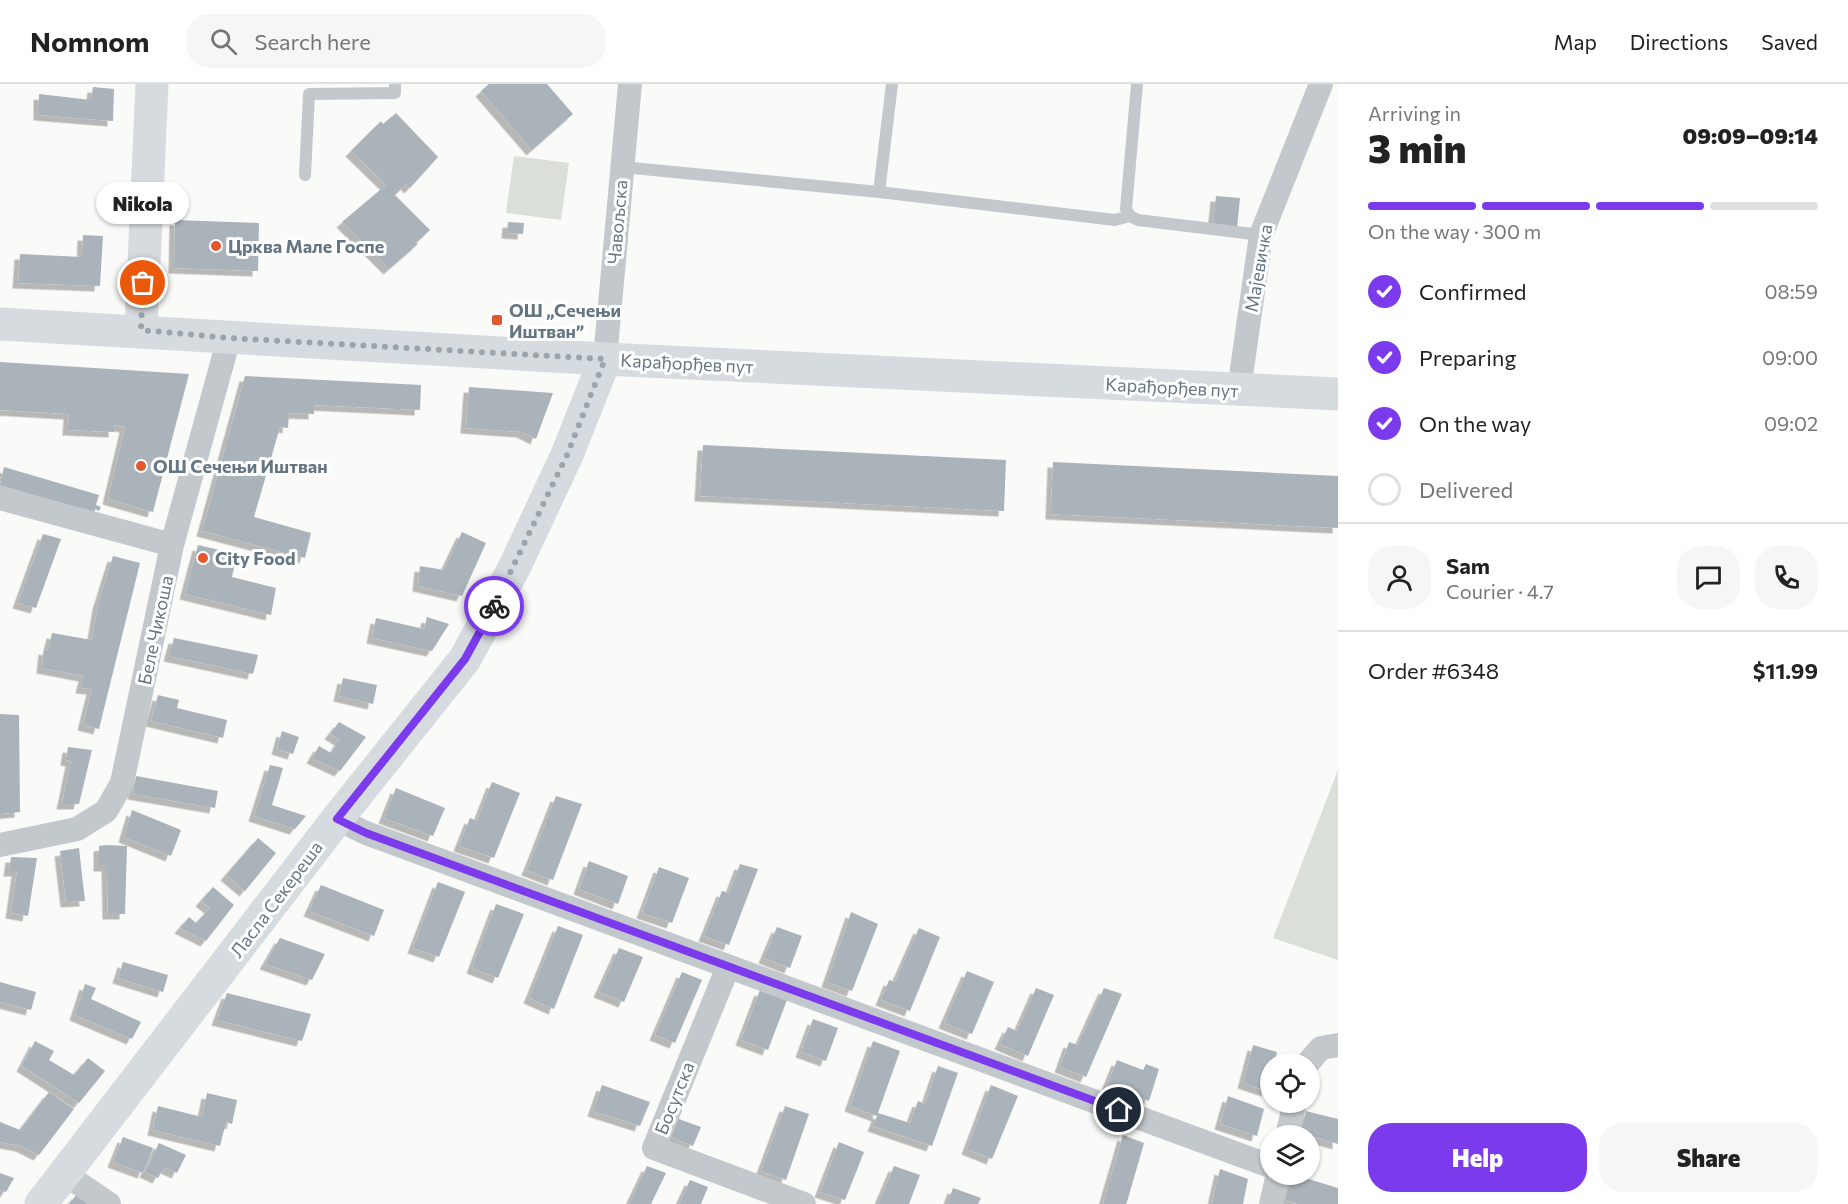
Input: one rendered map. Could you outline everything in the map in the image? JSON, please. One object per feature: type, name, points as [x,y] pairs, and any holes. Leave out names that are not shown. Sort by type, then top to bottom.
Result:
[{"type":"main road","points":[[141,330],[152,84]]},
{"type":"main road","name":"Карађорђев пут","points":[[0,324],[141,330],[229,338],[605,359],[1338,394]]},
{"type":"main road","name":"Ласла Секереша","points":[[41,1204],[337,819],[465,659],[514,568],[567,455],[605,359]]},
{"type":"street","name":"Чавољска","points":[[605,359],[630,84]]},
{"type":"street","name":"Мајевичка","points":[[1239,390],[1261,235],[1322,84]]},
{"type":"street","name":"Беле Чикоша","points":[[0,844],[77,829],[106,811],[122,783],[172,545],[229,338]]},
{"type":"street","points":[[0,498],[172,545]]},
{"type":"street","points":[[337,819],[366,833],[1260,1162]]},
{"type":"street","name":"Босутска","points":[[728,967],[654,1148],[804,1204]]},
{"type":"street","points":[[65,1174],[109,1204]]},
{"type":"street","points":[[1271,1204],[1275,1185]]},
{"type":"lane","points":[[305,175],[309,94],[395,93],[395,84]]},
{"type":"lane","points":[[879,192],[892,84]]},
{"type":"lane","points":[[1137,84],[1126,209],[1130,216],[1138,220],[1261,235]]},
{"type":"lane","points":[[622,167],[879,192],[1115,220],[1130,216]]},
{"type":"shaded area","points":[[514,156],[569,163],[561,220],[506,213]]},
{"type":"shaded area","points":[[1338,770],[1338,960],[1273,938]]},
{"type":"building","points":[[489,84],[547,84],[573,114],[532,150],[481,91]]},
{"type":"building","points":[[93,87],[114,89],[113,121],[39,115],[39,94],[91,100]]},
{"type":"building","points":[[396,113],[438,157],[410,188],[406,184],[395,195],[430,230],[416,243],[418,244],[389,269],[342,222],[386,185],[351,151],[381,121],[383,124]]},
{"type":"building","points":[[1216,196],[1240,198],[1237,228],[1213,226]]},
{"type":"building","name":"Црква Мале Госпе","points":[[175,220],[259,223],[258,271],[174,268]]},
{"type":"building","points":[[508,222],[524,223],[523,234],[507,233]]},
{"type":"building","points":[[83,235],[103,236],[100,286],[18,283],[20,254],[82,257]]},
{"type":"building","name":"ОШ Сечењи Иштван","points":[[0,362],[189,374],[153,512],[108,499],[125,427],[114,425],[114,432],[68,430],[69,414],[0,410]]},
{"type":"building","points":[[245,376],[421,385],[420,410],[314,405],[314,414],[289,413],[288,428],[280,427],[254,517],[311,533],[305,558],[202,531]]},
{"type":"building","points":[[469,387],[553,393],[536,439],[522,432],[466,428]]},
{"type":"building","points":[[703,445],[1006,460],[1004,511],[700,496]]},
{"type":"building","points":[[1053,462],[1338,476],[1338,528],[1051,514]]},
{"type":"building","points":[[4,467],[99,495],[96,505],[101,507],[99,511],[95,509],[94,513],[0,485]]},
{"type":"building","points":[[462,532],[486,543],[462,596],[418,586],[420,566],[444,570]]},
{"type":"building","points":[[43,534],[61,539],[36,608],[18,603]]},
{"type":"building","points":[[198,545],[237,554],[232,577],[276,588],[271,615],[185,594]]},
{"type":"building","points":[[113,556],[140,563],[99,729],[83,725],[92,689],[81,688],[84,676],[42,668],[44,649],[48,650],[52,633],[92,640],[98,604]]},
{"type":"building","points":[[427,617],[449,624],[432,651],[372,638],[376,618],[424,629]]},
{"type":"building","points":[[174,638],[258,655],[253,674],[169,656]]},
{"type":"building","points":[[343,678],[377,685],[373,704],[339,696]]},
{"type":"building","points":[[158,695],[179,700],[177,708],[227,720],[223,738],[151,721]]},
{"type":"building","points":[[0,714],[19,715],[20,812],[0,814]]},
{"type":"building","points":[[339,722],[366,737],[340,771],[312,758],[319,746],[331,753],[340,740],[330,734]]},
{"type":"building","points":[[282,731],[299,737],[293,754],[277,749]]},
{"type":"building","points":[[68,747],[92,750],[79,804],[62,804],[71,761],[66,760]]},
{"type":"building","points":[[270,765],[283,768],[272,805],[306,816],[295,829],[254,816]]},
{"type":"building","points":[[136,776],[218,791],[215,808],[133,794]]},
{"type":"building","points":[[492,782],[520,793],[494,858],[459,846],[470,818],[477,821]]},
{"type":"building","points":[[396,788],[445,808],[433,836],[384,818]]},
{"type":"building","points":[[556,796],[582,804],[553,880],[527,870]]},
{"type":"building","points":[[132,810],[181,830],[171,856],[124,837]]},
{"type":"building","points":[[258,838],[276,853],[245,891],[226,875]]},
{"type":"building","points":[[99,846],[127,846],[125,914],[108,914],[107,866],[99,866]]},
{"type":"building","points":[[79,848],[85,901],[66,902],[60,851]]},
{"type":"building","points":[[11,857],[37,858],[28,916],[11,913],[17,871],[9,871]]},
{"type":"building","points":[[589,861],[628,876],[618,904],[579,889]]},
{"type":"building","points":[[740,864],[758,869],[729,945],[704,936],[722,891],[729,893]]},
{"type":"building","points":[[659,867],[689,878],[672,923],[642,913]]},
{"type":"building","points":[[438,882],[465,892],[439,957],[413,948]]},
{"type":"building","points":[[321,885],[384,910],[374,936],[309,911]]},
{"type":"building","points":[[213,887],[234,905],[206,941],[180,928],[189,917],[196,923],[210,908],[201,901]]},
{"type":"building","points":[[496,904],[524,914],[498,978],[472,968]]},
{"type":"building","points":[[851,912],[878,924],[852,991],[827,982]]},
{"type":"building","points":[[558,926],[583,935],[554,1009],[529,998]]},
{"type":"building","points":[[777,927],[802,936],[790,968],[764,958]]},
{"type":"building","points":[[919,928],[940,937],[910,1011],[881,1000],[889,980],[895,982]]},
{"type":"building","points":[[280,938],[325,954],[312,980],[265,964]]},
{"type":"building","points":[[619,948],[643,957],[624,1002],[599,992]]},
{"type":"building","points":[[123,962],[168,975],[163,992],[118,978]]},
{"type":"building","points":[[967,971],[994,982],[972,1034],[944,1023]]},
{"type":"building","points":[[682,972],[702,980],[675,1043],[655,1035]]},
{"type":"building","points":[[0,982],[36,992],[31,1010],[0,1002]]},
{"type":"building","points":[[85,984],[96,988],[91,999],[141,1022],[132,1039],[75,1015]]},
{"type":"building","points":[[1036,988],[1054,995],[1028,1056],[1000,1044],[1008,1027],[1017,1031]]},
{"type":"building","points":[[1104,988],[1122,994],[1086,1077],[1060,1067],[1069,1042],[1078,1045]]},
{"type":"building","points":[[760,990],[787,1000],[768,1050],[741,1040]]},
{"type":"building","points":[[227,993],[311,1014],[302,1041],[217,1020]]},
{"type":"building","points":[[813,1019],[838,1028],[826,1061],[801,1052]]},
{"type":"building","points":[[35,1041],[54,1051],[49,1060],[74,1075],[88,1058],[105,1071],[79,1103],[22,1066]]},
{"type":"building","points":[[873,1041],[900,1051],[878,1113],[910,1123],[918,1101],[925,1104],[938,1066],[958,1073],[932,1146],[873,1126],[877,1116],[850,1106]]},
{"type":"building","points":[[1253,1045],[1277,1052],[1260,1053],[1260,1089],[1243,1083]]},
{"type":"building","points":[[1117,1060],[1143,1070],[1146,1064],[1159,1069],[1149,1101],[1107,1085]]},
{"type":"building","points":[[602,1085],[650,1102],[640,1126],[593,1111]]},
{"type":"building","points":[[991,1085],[1018,1096],[992,1159],[967,1149]]},
{"type":"building","points":[[49,1092],[74,1109],[39,1155],[21,1146],[0,1142],[0,1122],[20,1130]]},
{"type":"building","points":[[207,1093],[237,1100],[232,1124],[226,1122],[220,1146],[153,1130],[158,1106],[202,1117]]},
{"type":"building","points":[[1228,1096],[1260,1108],[1260,1113],[1263,1113],[1257,1136],[1220,1124]]},
{"type":"building","points":[[785,1106],[809,1114],[786,1180],[761,1171]]},
{"type":"building","points":[[1305,1113],[1338,1119],[1338,1144],[1320,1139],[1320,1125],[1302,1125]]},
{"type":"building","points":[[668,1115],[701,1127],[693,1146],[661,1133]]},
{"type":"building","points":[[1123,1135],[1144,1143],[1127,1202],[1126,1204],[1103,1204]]},
{"type":"building","points":[[123,1137],[153,1148],[143,1173],[113,1162]]},
{"type":"building","points":[[839,1142],[864,1152],[845,1200],[820,1192]]},
{"type":"building","points":[[159,1143],[186,1155],[177,1173],[164,1167],[158,1178],[145,1172]]},
{"type":"building","points":[[647,1166],[666,1173],[651,1204],[629,1204]]},
{"type":"building","points":[[894,1166],[920,1175],[909,1204],[878,1204]]},
{"type":"building","points":[[1220,1169],[1248,1179],[1243,1204],[1212,1204]]},
{"type":"building","points":[[0,1173],[14,1178],[6,1192],[0,1190]]},
{"type":"building","points":[[690,1180],[708,1187],[701,1204],[679,1204]]},
{"type":"building","points":[[1320,1183],[1338,1188],[1338,1204],[1298,1204],[1285,1200],[1289,1185],[1320,1185]]},
{"type":"building","points":[[953,1188],[981,1198],[978,1204],[947,1204]]},
{"type":"building","points":[[77,1194],[92,1204],[69,1204]]},
{"type":"way so far","points":[[143,283],[141,330],[229,338],[605,359],[567,455],[494,606]]},
{"type":"place","name":"Црква Мале Госпе","points":[[216,246]]},
{"type":"place","name":"Nikola","points":[[143,283]]},
{"type":"place","name":"ОШ „Сечењи Иштван”","points":[[497,320]]},
{"type":"place","name":"ОШ Сечењи Иштван","points":[[141,466]]},
{"type":"place","name":"City Food","points":[[203,558]]},
{"type":"route","points":[[494,606],[465,659],[337,819],[366,833],[1119,1110]]}]
